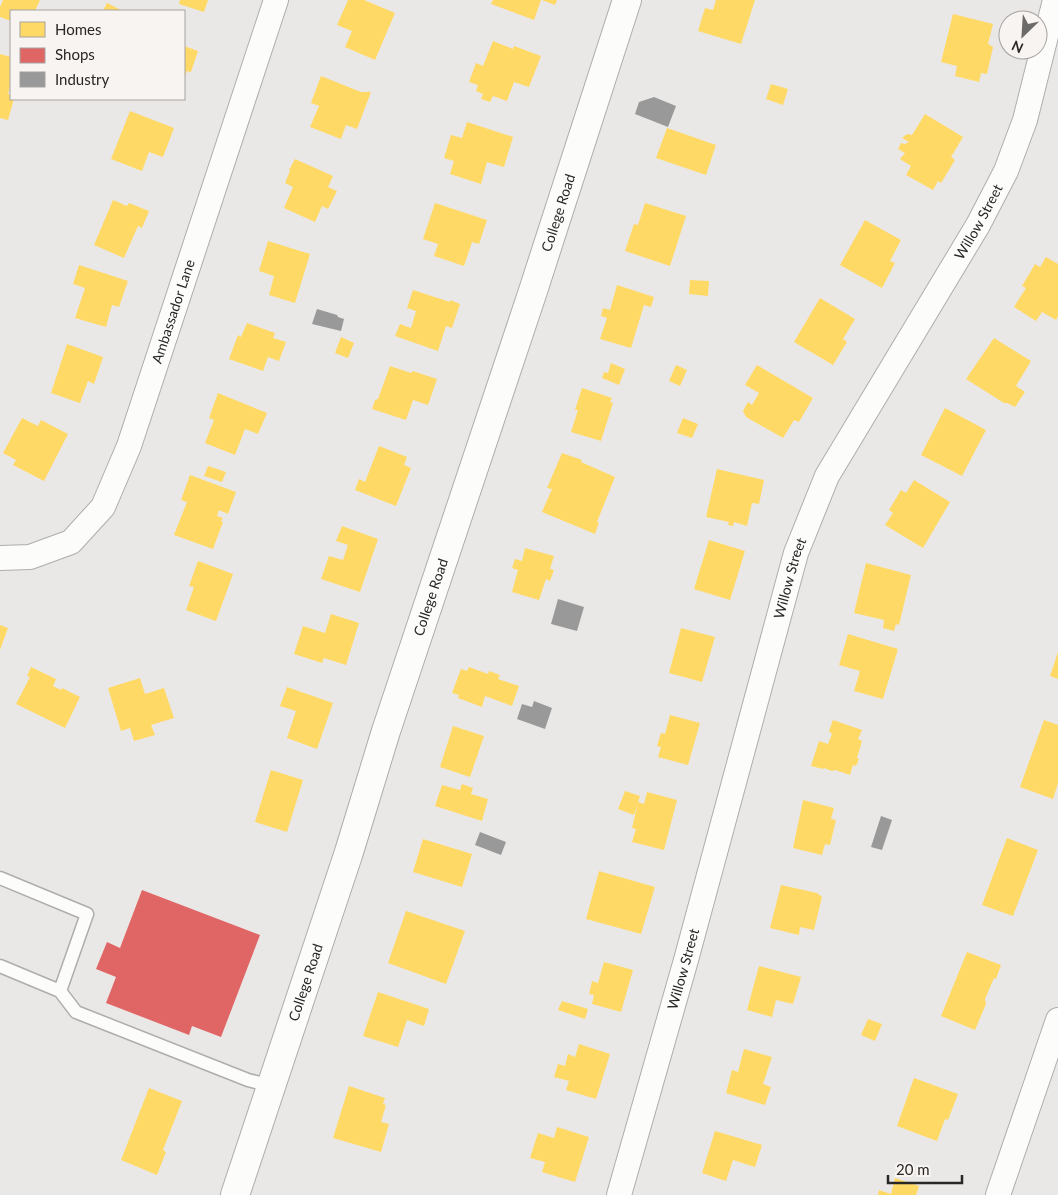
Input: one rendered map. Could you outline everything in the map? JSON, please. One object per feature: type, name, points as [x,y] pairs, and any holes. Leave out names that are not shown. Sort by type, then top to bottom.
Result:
[{"type":"street","name":"Ambassador Lane","points":[[0,558],[30,557],[71,542],[104,506],[129,446],[276,0]]},
{"type":"street","name":"College Road","points":[[235,1195],[627,0]]},
{"type":"street","name":"Willow Street","points":[[619,1195],[686,960],[796,553],[827,476],[978,225],[1006,170],[1025,120],[1055,0]]},
{"type":"street","points":[[1004,1193],[1058,1020]]},
{"type":"lane","points":[[0,878],[87,914],[60,990]]},
{"type":"lane","points":[[0,966],[60,990],[76,1012],[248,1080],[271,1086]]},
{"type":"building: Homes","points":[[3,0],[40,0],[35,10],[10,10],[10,21],[0,17],[0,7]]},
{"type":"building: Homes","points":[[180,0],[208,0],[204,12],[179,4]]},
{"type":"building: Homes","points":[[348,0],[364,0],[395,13],[375,60],[345,47],[352,31],[337,25]]},
{"type":"building: Homes","points":[[493,0],[541,0],[534,20],[491,4]]},
{"type":"building: Homes","points":[[542,0],[557,0],[555,5]]},
{"type":"building: Homes","points":[[716,0],[755,0],[741,44],[698,31],[705,8],[713,10]]},
{"type":"building: Homes","points":[[107,3],[121,10],[104,10]]},
{"type":"building: Homes","points":[[953,14],[993,24],[988,44],[993,47],[987,74],[981,73],[979,82],[955,76],[957,66],[941,62]]},
{"type":"building: Homes","points":[[493,41],[513,49],[514,46],[541,56],[529,87],[514,82],[507,101],[493,96],[490,102],[481,99],[483,94],[476,91],[478,85],[469,82],[476,63],[483,66]]},
{"type":"building: Homes","points":[[185,46],[198,51],[191,72],[187,71],[185,76]]},
{"type":"building: Homes","points":[[0,54],[10,57],[10,86],[8,94],[10,95],[10,100],[14,100],[8,120],[0,118]]},
{"type":"building: Homes","points":[[321,76],[361,92],[371,92],[357,129],[346,125],[341,139],[310,127],[319,106],[311,103]]},
{"type":"building: Homes","points":[[771,84],[788,89],[783,105],[766,99]]},
{"type":"building: Homes","points":[[130,111],[174,128],[163,157],[149,152],[142,171],[111,159]]},
{"type":"building: Homes","points":[[925,114],[963,137],[951,157],[955,160],[941,183],[938,181],[933,190],[906,175],[911,166],[900,159],[905,153],[898,149],[901,143],[909,142],[902,138],[907,134],[912,135]]},
{"type":"building: Homes","points":[[467,122],[513,137],[504,167],[487,162],[481,184],[450,174],[454,161],[444,158],[451,135],[462,138]]},
{"type":"building: Homes","points":[[667,128],[716,145],[706,175],[656,158]]},
{"type":"building: Homes","points":[[295,159],[333,176],[328,187],[337,191],[328,209],[322,206],[315,222],[284,208],[293,187],[285,183]]},
{"type":"building: Homes","points":[[113,200],[127,206],[129,203],[149,211],[142,228],[138,226],[124,258],[94,245]]},
{"type":"building: Homes","points":[[435,203],[487,220],[479,244],[472,242],[464,266],[434,256],[438,244],[423,239]]},
{"type":"building: Homes","points":[[645,203],[686,216],[670,266],[625,251],[634,224],[638,225]]},
{"type":"building: Homes","points":[[865,220],[901,240],[890,261],[895,263],[882,288],[840,265]]},
{"type":"building: Homes","points":[[268,241],[310,254],[295,303],[269,295],[274,276],[259,271]]},
{"type":"building: Homes","points":[[1046,257],[1058,264],[1058,316],[1056,320],[1042,312],[1036,321],[1014,307],[1026,288],[1022,286],[1035,264],[1040,267]]},
{"type":"building: Homes","points":[[79,265],[128,281],[119,307],[112,305],[106,327],[75,318],[85,288],[73,284]]},
{"type":"building: Homes","points":[[690,280],[709,281],[708,296],[689,294]]},
{"type":"building: Homes","points":[[617,285],[654,297],[651,307],[644,305],[631,348],[600,339],[607,318],[601,316],[603,308],[610,310]]},
{"type":"building: Homes","points":[[413,290],[460,304],[452,328],[446,326],[438,351],[395,336],[400,324],[411,328],[416,311],[407,308]]},
{"type":"building: Homes","points":[[820,298],[855,319],[843,339],[847,342],[833,365],[794,342]]},
{"type":"building: Homes","points":[[247,323],[275,333],[273,338],[286,342],[279,361],[268,357],[263,371],[229,359],[238,335],[241,337]]},
{"type":"building: Homes","points":[[341,337],[354,343],[348,358],[335,353]]},
{"type":"building: Homes","points":[[994,338],[1031,361],[1016,386],[1025,392],[1015,407],[1004,403],[966,379]]},
{"type":"building: Homes","points":[[67,344],[103,357],[94,384],[88,381],[80,403],[51,393]]},
{"type":"building: Homes","points":[[611,363],[625,369],[619,385],[602,378],[604,372],[608,373]]},
{"type":"building: Homes","points":[[676,365],[687,370],[680,386],[669,381]]},
{"type":"building: Homes","points":[[757,365],[813,398],[799,422],[794,420],[783,438],[746,417],[743,411],[748,402],[752,405],[759,393],[745,385]]},
{"type":"building: Homes","points":[[390,366],[437,379],[428,405],[413,400],[406,420],[372,409],[375,400],[378,399]]},
{"type":"building: Homes","points":[[582,388],[612,398],[610,402],[613,403],[601,441],[571,432]]},
{"type":"building: Homes","points":[[218,393],[267,413],[258,434],[245,429],[235,455],[205,443],[214,420],[209,418]]},
{"type":"building: Homes","points":[[945,408],[986,430],[962,476],[921,455]]},
{"type":"building: Homes","points":[[22,418],[38,426],[41,420],[68,434],[44,481],[13,465],[16,460],[3,453]]},
{"type":"building: Homes","points":[[683,418],[698,424],[692,438],[677,433]]},
{"type":"building: Homes","points":[[379,446],[407,457],[404,465],[411,468],[396,506],[355,490],[359,479],[365,482]]},
{"type":"building: Homes","points":[[562,453],[582,460],[581,462],[615,477],[597,522],[599,522],[595,534],[542,512],[552,489],[547,488]]},
{"type":"building: Homes","points":[[208,466],[226,472],[222,482],[204,476]]},
{"type":"building: Homes","points":[[717,469],[764,480],[759,504],[752,503],[747,526],[734,522],[733,526],[728,525],[729,522],[706,517]]},
{"type":"building: Homes","points":[[190,475],[236,492],[228,514],[219,510],[217,516],[223,518],[221,521],[223,522],[213,549],[174,535],[187,502],[181,500]]},
{"type":"building: Homes","points":[[914,480],[950,502],[923,548],[885,525],[893,513],[889,510],[901,490],[906,493]]},
{"type":"building: Homes","points":[[342,526],[378,539],[360,592],[321,579],[329,556],[343,560],[348,545],[336,541]]},
{"type":"building: Homes","points":[[709,540],[745,551],[730,600],[694,589]]},
{"type":"building: Homes","points":[[525,548],[554,556],[550,569],[554,570],[550,581],[546,579],[539,600],[512,592],[518,570],[512,568],[515,559],[522,561]]},
{"type":"building: Homes","points":[[198,561],[233,574],[216,621],[186,610],[194,587],[189,586]]},
{"type":"building: Homes","points":[[866,563],[911,575],[899,625],[896,624],[894,631],[883,628],[884,620],[854,613]]},
{"type":"building: Homes","points":[[331,614],[359,623],[346,665],[324,658],[322,663],[294,654],[303,626],[325,633]]},
{"type":"building: Homes","points":[[0,625],[8,628],[0,650]]},
{"type":"building: Homes","points":[[681,628],[715,637],[702,682],[669,673]]},
{"type":"building: Homes","points":[[848,634],[898,649],[883,699],[854,691],[860,671],[839,665]]},
{"type":"building: Homes","points":[[1058,652],[1058,679],[1050,676]]},
{"type":"building: Homes","points":[[31,667],[56,679],[53,686],[61,690],[62,688],[80,697],[65,728],[16,704],[30,677],[27,676]]},
{"type":"building: Homes","points":[[469,667],[488,674],[489,671],[500,675],[498,679],[519,686],[512,706],[485,696],[482,707],[458,698],[459,695],[452,693],[461,669],[467,671]]},
{"type":"building: Homes","points":[[140,678],[145,694],[164,688],[174,718],[151,725],[155,735],[134,741],[130,728],[121,731],[108,688]]},
{"type":"building: Homes","points":[[287,687],[333,703],[317,749],[287,738],[296,711],[280,706]]},
{"type":"building: Homes","points":[[670,715],[700,723],[688,765],[658,757],[661,747],[657,746],[661,733],[665,734]]},
{"type":"building: Homes","points":[[833,720],[862,730],[858,739],[862,741],[857,758],[859,759],[856,766],[853,765],[850,775],[811,766],[819,741],[828,744],[832,734],[829,731]]},
{"type":"building: Homes","points":[[1044,720],[1058,725],[1058,783],[1053,799],[1020,787]]},
{"type":"building: Homes","points":[[453,726],[484,736],[470,777],[440,767]]},
{"type":"building: Homes","points":[[271,770],[303,780],[287,832],[255,822]]},
{"type":"building: Homes","points":[[462,784],[473,788],[471,794],[488,799],[482,821],[435,806],[442,785],[460,790]]},
{"type":"building: Homes","points":[[625,791],[640,796],[634,815],[618,809]]},
{"type":"building: Homes","points":[[647,792],[677,800],[664,850],[632,842],[636,829],[632,828],[638,802],[644,804]]},
{"type":"building: Homes","points":[[803,800],[834,808],[831,819],[836,820],[830,845],[825,844],[822,855],[793,848]]},
{"type":"building: Homes","points":[[1007,838],[1038,850],[1013,916],[982,905]]},
{"type":"building: Homes","points":[[423,839],[472,854],[462,887],[413,872]]},
{"type":"building: Homes","points":[[599,871],[655,887],[641,934],[586,919]]},
{"type":"building: Homes","points":[[781,885],[817,893],[822,897],[814,930],[800,927],[799,935],[770,928]]},
{"type":"building: Homes","points":[[406,911],[465,931],[446,984],[388,963]]},
{"type":"building: Homes","points":[[967,952],[1001,965],[985,999],[986,1004],[975,1030],[941,1016]]},
{"type":"building: Homes","points":[[604,962],[633,970],[621,1012],[592,1004],[594,995],[589,994],[592,981],[598,983]]},
{"type":"building: Homes","points":[[759,966],[801,977],[793,1004],[776,1000],[772,1017],[747,1010]]},
{"type":"building: Homes","points":[[378,992],[429,1009],[424,1026],[407,1020],[398,1047],[363,1036]]},
{"type":"building: Homes","points":[[562,1001],[588,1009],[585,1019],[558,1010]]},
{"type":"building: Homes","points":[[868,1019],[882,1024],[875,1041],[861,1035]]},
{"type":"building: Homes","points":[[579,1044],[610,1054],[596,1099],[566,1090],[569,1081],[554,1077],[558,1064],[565,1066],[568,1054],[575,1057]]},
{"type":"building: Homes","points":[[744,1049],[772,1057],[763,1084],[771,1087],[765,1105],[726,1093],[732,1070],[738,1072]]},
{"type":"building: Homes","points":[[914,1078],[958,1094],[948,1120],[945,1119],[937,1141],[897,1126]]},
{"type":"building: Homes","points":[[349,1086],[385,1098],[383,1104],[386,1105],[381,1122],[389,1124],[381,1152],[333,1138]]},
{"type":"building: Homes","points":[[149,1088],[182,1101],[163,1150],[166,1152],[157,1175],[121,1160]]},
{"type":"building: Homes","points":[[557,1127],[589,1137],[575,1182],[542,1172],[545,1162],[530,1158],[538,1133],[554,1138]]},
{"type":"building: Homes","points":[[715,1131],[762,1145],[755,1167],[733,1160],[726,1181],[702,1173]]},
{"type":"building: Homes","points":[[895,1178],[919,1186],[916,1195],[878,1195],[879,1190],[891,1194]]},
{"type":"building: Shops","points":[[142,890],[260,935],[221,1037],[192,1026],[189,1035],[106,1003],[116,977],[96,969],[107,942],[120,948]]},
{"type":"building: Industry","points":[[654,97],[676,106],[668,127],[635,114],[639,102]]},
{"type":"building: Industry","points":[[317,309],[344,319],[341,331],[312,324]]},
{"type":"building: Industry","points":[[558,599],[584,607],[577,631],[551,624]]},
{"type":"building: Industry","points":[[534,701],[552,708],[545,729],[517,719],[522,704],[532,707]]},
{"type":"building: Industry","points":[[881,816],[892,820],[882,850],[871,847]]},
{"type":"building: Industry","points":[[480,832],[506,842],[501,855],[475,845]]}]
